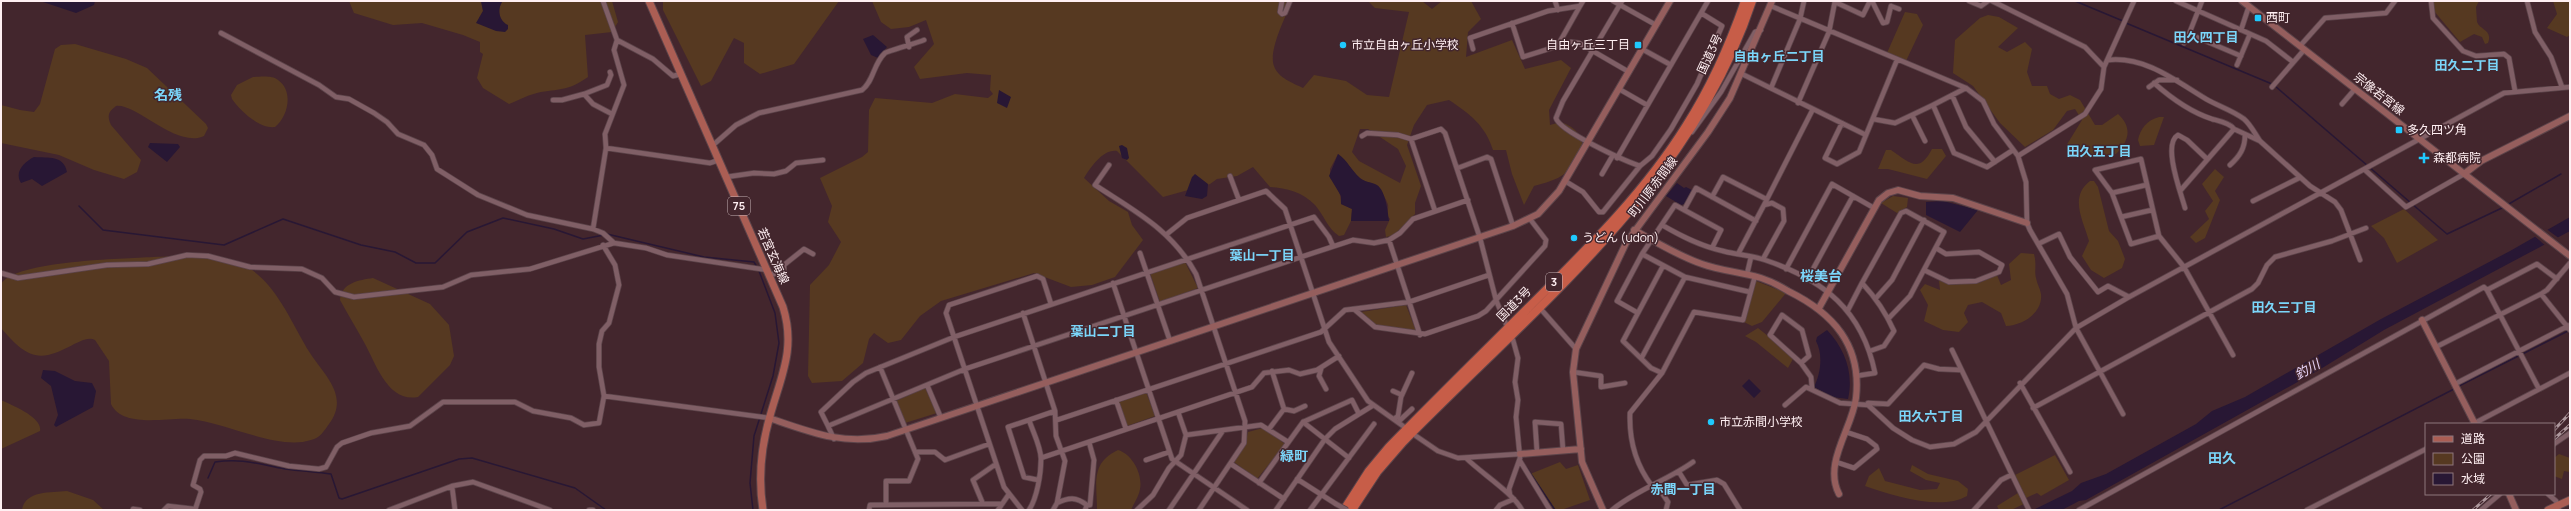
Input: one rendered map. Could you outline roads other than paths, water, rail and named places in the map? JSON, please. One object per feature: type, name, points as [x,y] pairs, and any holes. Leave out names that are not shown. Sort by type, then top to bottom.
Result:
[{"type":"highway","points":[[1733,32],[1740,1]]},
{"type":"highway","name":"国道3号","points":[[1345,510],[1366,476],[1390,447],[1582,253],[1639,191],[1686,125],[1715,74],[1745,1]]},
{"type":"highway","name":"国道3号","points":[[1352,510],[1393,454],[1626,217],[1677,151],[1721,77],[1752,1]]},
{"type":"main road","name":"若宮玄海線","points":[[649,1],[783,307],[789,338],[787,359],[769,418],[760,467],[763,510]]},
{"type":"main road","points":[[2548,510],[2558,508],[2570,500]]},
{"type":"street","points":[[593,229],[606,148],[604,134],[624,84],[614,50],[617,40],[603,1]]},
{"type":"street","points":[[1282,1],[1280,12],[1285,14],[1290,1]]},
{"type":"street","points":[[1555,1],[1558,10]]},
{"type":"street","points":[[1558,45],[1583,1]]},
{"type":"street","points":[[1613,1],[1621,2],[1656,25]]},
{"type":"street","points":[[604,396],[769,418],[834,439],[870,440],[906,430],[1513,226],[1530,219],[1545,208],[1565,182],[1670,1]]},
{"type":"street","points":[[1602,174],[1647,105],[1708,1]]},
{"type":"street","points":[[1771,88],[1800,19],[1804,1]]},
{"type":"street","points":[[1798,103],[1829,32],[1835,2],[1863,15],[1871,1]]},
{"type":"street","points":[[1871,1],[1883,23],[1887,22],[1892,6],[1899,9]]},
{"type":"street","points":[[1969,1],[1981,6],[1988,1]]},
{"type":"street","points":[[1992,1],[2084,47],[2104,67]]},
{"type":"street","points":[[2018,156],[2085,114],[2101,89],[2104,67],[2134,1]]},
{"type":"street","points":[[2176,1],[2266,40],[2293,62]]},
{"type":"street","points":[[2184,43],[2202,1]]},
{"type":"street","points":[[2272,87],[2293,62],[2325,18],[2386,13],[2395,1]]},
{"type":"street","points":[[2431,1],[2433,18],[2463,51],[2476,56],[2504,54],[2509,58],[2515,91]]},
{"type":"street","points":[[2527,1],[2535,32],[2554,62],[2562,87]]},
{"type":"street","points":[[1621,2],[1556,118],[1561,125],[1588,141],[1615,156],[1640,166]]},
{"type":"street","points":[[1772,3],[1800,19],[1829,32],[1966,88],[1983,101],[1994,124],[2018,156],[2026,182],[2027,222],[2066,294],[2076,328],[2123,414]]},
{"type":"street","name":"町川原赤間線","points":[[1603,510],[1587,477],[1581,449],[1573,372],[1576,349],[1618,257],[1634,230],[1708,132],[1742,74],[1772,3]]},
{"type":"street","points":[[2241,30],[2245,3]]},
{"type":"street","name":"宗像若宮線","points":[[2245,3],[2570,256]]},
{"type":"street","points":[[1473,49],[1470,38],[1512,23],[1558,10],[1580,6]]},
{"type":"street","points":[[1565,182],[1583,192],[1599,212],[1603,212],[1640,166],[1652,156],[1671,129],[1698,84],[1722,26],[1701,13]]},
{"type":"street","points":[[1512,23],[1523,57],[1558,45],[1571,42],[1579,43],[1629,72]]},
{"type":"street","points":[[909,47],[907,37],[917,30]]},
{"type":"street","points":[[1677,151],[1721,92],[1754,32],[1761,30]]},
{"type":"street","points":[[221,33],[319,85],[336,96],[349,99],[374,113],[387,122],[398,134],[424,145],[432,155],[437,169],[478,195],[527,215],[593,229],[603,233],[614,243]]},
{"type":"street","points":[[2189,34],[2241,56]]},
{"type":"street","points":[[2237,64],[2250,34]]},
{"type":"street","points":[[617,40],[652,59],[673,76],[681,74]]},
{"type":"street","points":[[712,146],[736,125],[760,113],[862,90],[868,85],[874,68],[887,52],[909,47],[924,40]]},
{"type":"street","points":[[1642,49],[1671,65]]},
{"type":"street","points":[[1842,123],[1825,158],[1837,164],[1859,152],[1897,60]]},
{"type":"street","points":[[2108,60],[2129,60],[2168,74],[2206,99],[2223,106],[2244,119],[2260,141],[2299,178],[2335,202],[2341,210],[2349,235],[2360,260]]},
{"type":"street","points":[[553,100],[562,100],[584,94],[607,85],[611,75],[610,72]]},
{"type":"street","points":[[1742,74],[1798,103],[1866,135]]},
{"type":"street","points":[[2149,87],[2159,80],[2178,80]]},
{"type":"street","points":[[2154,83],[2177,102],[2209,118],[2232,125],[2234,129],[2260,141]]},
{"type":"street","points":[[1785,405],[1803,388],[1812,388],[1827,398],[1840,402],[1868,406],[1893,428],[1912,440],[1930,448],[1954,444],[1976,432],[2020,383],[2076,328],[2128,297],[2421,140],[2504,93],[2570,87]]},
{"type":"street","points":[[1873,119],[1895,123],[1966,88]]},
{"type":"street","points":[[1619,89],[1647,105]]},
{"type":"street","points":[[2342,104],[2355,89]]},
{"type":"street","points":[[584,94],[593,104],[612,114]]},
{"type":"street","points":[[1952,95],[1966,127],[1995,162]]},
{"type":"street","points":[[1933,105],[1954,153],[1987,167],[2013,150]]},
{"type":"street","points":[[1738,254],[1813,109]]},
{"type":"street","points":[[1912,115],[1925,141]]},
{"type":"street","points":[[2365,170],[2406,207],[2464,174],[2481,161],[2570,116]]},
{"type":"street","points":[[1362,136],[1367,133],[1390,134],[1411,139],[1441,129],[1445,133],[1458,168],[1480,238],[1496,300],[1506,324]]},
{"type":"street","points":[[2180,191],[2234,129]]},
{"type":"street","points":[[2185,208],[2170,148],[2175,137],[2178,135],[2187,140],[2207,159]]},
{"type":"street","points":[[2230,165],[2245,145],[2245,135]]},
{"type":"street","points":[[1411,139],[1435,211]]},
{"type":"street","points":[[606,148],[710,163],[719,160]]},
{"type":"street","points":[[1458,168],[1487,157],[1491,159],[1513,226]]},
{"type":"street","points":[[2159,236],[2131,244],[2112,193],[2095,170],[2141,159],[2159,236],[2184,267],[2234,355]]},
{"type":"street","points":[[726,178],[754,173],[774,174],[786,171],[796,163],[823,160]]},
{"type":"street","points":[[1109,165],[1095,185],[1167,234],[1188,259],[1202,290],[1236,393],[1246,429],[1244,443],[1200,510]]},
{"type":"street","points":[[1230,176],[1239,200]]},
{"type":"street","points":[[1712,197],[1722,177],[1766,199]]},
{"type":"street","points":[[2254,201],[2299,178]]},
{"type":"street","points":[[1786,269],[1832,184],[1874,208]]},
{"type":"street","points":[[2112,193],[2146,185]]},
{"type":"street","points":[[1684,210],[1696,188],[1756,221]]},
{"type":"street","points":[[1167,234],[1187,218],[1266,191],[1285,209],[1329,342],[1340,356],[1372,406],[1403,426]]},
{"type":"street","points":[[1819,308],[1874,208],[1885,194],[1900,191],[1920,196],[1953,198],[2027,222]]},
{"type":"street","points":[[1807,280],[1853,196]]},
{"type":"street","points":[[828,426],[964,369],[1333,246],[1352,240],[1374,243],[1389,240],[1400,233],[1413,219],[1468,200]]},
{"type":"street","points":[[1763,259],[1784,221],[1783,209],[1772,203],[1764,205]]},
{"type":"street","points":[[1638,313],[1617,301],[1642,254],[1675,205],[1721,230],[1712,248]]},
{"type":"street","points":[[2121,218],[2152,210]]},
{"type":"street","points":[[1848,310],[1901,213],[1906,211],[1944,232],[1910,296],[1888,319]]},
{"type":"street","points":[[834,439],[821,412],[853,382],[880,368],[954,337],[1314,217],[1329,237],[1333,246]]},
{"type":"street","points":[[1355,310],[1375,328],[1420,335],[1478,316],[1496,300],[1545,246],[1546,240],[1530,219]]},
{"type":"street","points":[[1876,298],[1892,280],[1924,220]]},
{"type":"street","points":[[1662,225],[1697,244],[1763,259],[1786,269],[1828,292],[1848,310],[1860,328],[1870,351],[1875,373],[1856,376]]},
{"type":"street","points":[[2033,408],[2209,310],[2252,289],[2258,283],[2267,265],[2275,257],[2349,235],[2366,228]]},
{"type":"street","points":[[1634,230],[1651,240],[1702,264],[1755,276],[1793,293],[1819,308],[1829,317],[1843,336],[1852,355],[1856,376],[1855,403],[1833,475],[1839,494]]},
{"type":"street","points":[[2038,244],[2059,234],[2070,257],[2098,292],[2108,286],[2128,297]]},
{"type":"street","points":[[1389,240],[1420,335]]},
{"type":"street","points":[[1,273],[18,278],[107,265],[148,264],[188,256],[208,256],[250,267],[302,269],[322,278],[335,292],[354,297],[443,287],[471,275],[530,269],[603,245],[614,243],[646,248],[667,255],[784,274],[784,265],[804,248],[813,254]]},
{"type":"street","points":[[164,510],[168,506],[194,510],[201,492],[200,489],[193,485],[193,480],[200,460],[206,455],[226,456],[235,453],[289,466],[319,469],[326,467],[336,447],[342,442],[371,433],[410,426],[443,402],[515,402],[533,411],[561,415],[589,426],[599,423],[604,396],[599,367],[599,344],[602,331],[609,323],[619,285],[615,265],[603,245]]},
{"type":"street","points":[[1924,270],[1949,282],[1976,281],[1998,272],[2002,265],[1980,252],[1946,254],[1936,248]]},
{"type":"street","points":[[1140,252],[1170,342]]},
{"type":"street","points":[[1642,254],[1685,277],[1704,283],[1750,292]]},
{"type":"street","points":[[1747,274],[1751,257]]},
{"type":"street","points":[[2436,347],[2541,294],[2557,279],[2570,263]]},
{"type":"street","points":[[2488,290],[2537,264],[2557,279]]},
{"type":"street","points":[[1662,373],[1651,368],[1642,357],[1623,341],[1663,266]]},
{"type":"street","points":[[1022,510],[1009,494],[996,464],[946,313],[949,305],[1037,276],[1043,279],[1051,304]]},
{"type":"street","points":[[1057,420],[1325,329],[1345,310],[1355,310],[1409,302],[1489,276]]},
{"type":"street","points":[[1666,510],[1668,502],[1640,471],[1634,452],[1630,413],[1662,373],[1694,312],[1743,320],[1755,276]]},
{"type":"street","points":[[1642,357],[1685,277]]},
{"type":"street","points":[[1113,283],[1169,452],[1175,462],[1246,510]]},
{"type":"street","points":[[1862,283],[1876,298],[1894,331],[1884,346],[1870,351]]},
{"type":"street","points":[[2080,510],[2180,457],[2422,320],[2484,287],[2488,290],[2539,389]]},
{"type":"street","points":[[2455,384],[2519,351],[2569,328],[2541,294]]},
{"type":"street","points":[[1538,307],[1576,349]]},
{"type":"street","points":[[1023,313],[1055,411],[1057,420],[1056,436],[1065,460],[1057,503],[1053,510]]},
{"type":"street","points":[[1801,363],[1810,356],[1802,330],[1782,316],[1770,335],[1801,363],[1811,377],[1812,388]]},
{"type":"street","points":[[2422,320],[2474,423]]},
{"type":"street","points":[[1513,340],[1518,358],[1515,382],[1518,400],[1516,417],[1520,457],[1550,510]]},
{"type":"street","points":[[1952,350],[2029,510]]},
{"type":"street","points":[[1041,458],[1252,387],[1264,373],[1289,370],[1300,374],[1321,369],[1340,356]]},
{"type":"street","points":[[1868,406],[1868,403],[1888,404],[1924,365],[1939,369],[1961,370]]},
{"type":"street","points":[[880,368],[918,460],[909,481],[886,481],[886,505]]},
{"type":"street","points":[[1321,369],[1319,376],[1326,389]]},
{"type":"street","points":[[1272,371],[1284,409]]},
{"type":"street","points":[[1573,372],[1601,376],[1601,387],[1625,383]]},
{"type":"street","points":[[1396,421],[1402,395],[1412,373]]},
{"type":"street","points":[[2477,423],[2570,373]]},
{"type":"street","points":[[2020,383],[2070,472]]},
{"type":"street","points":[[927,385],[941,418]]},
{"type":"street","points":[[1393,391],[1402,395]]},
{"type":"street","points":[[1116,400],[1126,429]]},
{"type":"street","points":[[1259,482],[1303,422],[1352,400],[1359,414]]},
{"type":"street","points":[[1284,409],[1294,411],[1305,406]]},
{"type":"street","points":[[1276,510],[1325,439],[1335,429],[1372,406]]},
{"type":"street","points":[[1269,429],[1284,409]]},
{"type":"street","points":[[1396,421],[1412,409]]},
{"type":"street","points":[[1038,480],[1024,478],[1008,427],[1055,411]]},
{"type":"street","points":[[1138,510],[1153,495],[1181,455],[1186,435],[1178,412]]},
{"type":"street","points":[[1029,510],[1034,502],[1041,458],[1030,420]]},
{"type":"street","points":[[1303,422],[1349,458]]},
{"type":"street","points":[[1537,452],[1535,422],[1561,424],[1563,450]]},
{"type":"street","points":[[1310,510],[1374,424]]},
{"type":"street","points":[[1186,435],[1246,429],[1261,425],[1288,442]]},
{"type":"street","points":[[1169,510],[1222,432]]},
{"type":"street","points":[[1836,462],[1854,468],[1877,449],[1876,446],[1867,439],[1846,432]]},
{"type":"street","points":[[2555,443],[2570,433]]},
{"type":"street","points":[[1416,436],[1438,451],[1451,456],[1466,458],[1520,457],[1537,452],[1581,449]]},
{"type":"street","points":[[1084,510],[1087,505],[1090,504],[1094,460],[1089,442]]},
{"type":"street","points":[[915,452],[935,452],[945,460],[989,444]]},
{"type":"street","points":[[2307,510],[2425,450]]},
{"type":"street","points":[[1146,460],[1169,452]]},
{"type":"street","points":[[1512,497],[1509,489],[1520,457]]},
{"type":"street","points":[[1466,458],[1486,477],[1512,497],[1522,510]]},
{"type":"street","points":[[1612,510],[1621,502],[1679,472],[1693,462]]},
{"type":"street","points":[[983,504],[973,480],[996,464]]},
{"type":"street","points":[[1231,464],[1284,499]]},
{"type":"street","points":[[1679,472],[1688,485],[1717,480],[1724,484],[1738,509]]},
{"type":"street","points":[[1974,510],[2001,480],[2011,475]]},
{"type":"street","points":[[1297,479],[1345,510]]},
{"type":"street","points":[[389,510],[403,507],[463,482],[481,483],[550,510]]},
{"type":"street","points":[[452,486],[455,510]]},
{"type":"street","points":[[998,510],[1009,494]]},
{"type":"street","points":[[2481,510],[2499,495]]},
{"type":"street","points":[[2509,495],[2516,510]]},
{"type":"street","points":[[2549,495],[2558,508]]},
{"type":"street","points":[[1496,510],[1500,505],[1512,497]]},
{"type":"street","points":[[1057,503],[1072,498],[1078,499],[1087,505]]},
{"type":"street","points":[[869,510],[870,505],[1002,504]]},
{"type":"street","points":[[133,509],[140,510]]},
{"type":"water","points":[[40,1],[95,1],[94,5],[76,13]]},
{"type":"water","points":[[481,1],[505,1],[500,5],[499,12],[503,21],[508,25],[508,29],[505,32],[496,31],[476,23],[483,11]]},
{"type":"water","points":[[873,35],[887,47],[878,58],[871,55],[863,39]]},
{"type":"water","points":[[999,90],[1011,97],[1007,108],[997,103]]},
{"type":"water","points":[[150,143],[178,144],[180,147],[167,162],[148,147]]},
{"type":"water","points":[[1122,145],[1127,148],[1129,158],[1127,160],[1122,158],[1119,146]]},
{"type":"water","points":[[1338,154],[1360,178],[1377,185],[1380,188],[1386,202],[1389,221],[1351,221],[1352,209],[1341,204],[1341,196],[1329,176]]},
{"type":"water","points":[[34,157],[55,158],[63,163],[67,172],[42,186],[32,179],[21,183],[19,179],[19,171]]},
{"type":"water","points":[[1195,174],[1208,184],[1207,196],[1202,199],[1185,196],[1192,177]]},
{"type":"water","points":[[1677,183],[1684,188],[1686,187],[1692,190],[1685,204],[1681,205],[1666,196]]},
{"type":"water","points":[[1943,201],[1978,210],[1960,232],[1926,215],[1926,202]]},
{"type":"water","name":"釣川","points":[[2570,217],[2570,231],[2384,330],[2319,370],[2086,500],[2079,501],[2062,510],[2033,510],[2072,491],[2081,483],[2106,474],[2196,424],[2212,411],[2245,397],[2381,319],[2510,251]]},
{"type":"water","points":[[1827,330],[1839,345],[1849,371],[1850,389],[1848,399],[1832,397],[1814,387],[1820,370],[1820,352],[1816,341],[1817,337]]},
{"type":"water","points":[[43,370],[55,371],[75,381],[92,383],[96,391],[93,407],[56,427],[54,425],[58,415],[51,386],[41,378]]},
{"type":"water","points":[[1749,379],[1761,391],[1754,398],[1742,386]]},
{"type":"waterway","points":[[2075,1],[2123,21]]},
{"type":"waterway","points":[[2126,23],[2272,84]]},
{"type":"waterway","points":[[2275,86],[2447,234],[2504,207]]},
{"type":"waterway","points":[[2507,205],[2561,174]]},
{"type":"waterway","points":[[79,206],[103,230],[224,245],[283,219],[361,245],[395,252],[416,263],[435,263],[467,232],[503,218],[554,229],[583,239],[604,235]]},
{"type":"waterway","points":[[607,234],[704,257],[754,262],[757,267]]},
{"type":"waterway","points":[[753,510],[750,483],[754,436],[773,376],[779,343],[775,313],[759,271]]},
{"type":"waterway","points":[[2459,386],[2570,330]]},
{"type":"waterway","points":[[2219,510],[2456,388]]},
{"type":"waterway","points":[[208,478],[215,462],[225,461],[250,462],[285,469],[331,474],[339,498],[342,499],[459,459],[472,458],[575,488],[606,510]]},
{"type":"waterway","points":[[1527,468],[1555,510]]},
{"type":"railway","points":[[2555,429],[2570,413]]},
{"type":"railway","points":[[2555,438],[2570,425]]},
{"type":"railway","points":[[2473,510],[2490,495]]},
{"type":"place","name":"西町","points":[[2258,18]]},
{"type":"place","name":"市立自由ヶ丘小学校","points":[[1343,45]]},
{"type":"place","name":"自由ヶ丘三丁目","points":[[1638,45]]},
{"type":"place","name":"多久四ツ角","points":[[2399,130]]},
{"type":"place","name":"森都病院","points":[[2424,158]]},
{"type":"place","name":"うどん (udon)","points":[[1574,238]]},
{"type":"place","name":"市立赤間小学校","points":[[1711,422]]},
{"type":"district","name":"田久四丁目","points":[[2206,37]]},
{"type":"district","name":"自由ヶ丘二丁目","points":[[1779,56]]},
{"type":"district","name":"田久二丁目","points":[[2467,65]]},
{"type":"district","name":"名残","points":[[168,95]]},
{"type":"district","name":"田久五丁目","points":[[2099,151]]},
{"type":"district","name":"葉山一丁目","points":[[1262,255]]},
{"type":"district","name":"桜美台","points":[[1821,276]]},
{"type":"district","name":"田久三丁目","points":[[2284,307]]},
{"type":"district","name":"葉山二丁目","points":[[1103,331]]},
{"type":"district","name":"田久六丁目","points":[[1931,416]]},
{"type":"district","name":"緑町","points":[[1294,456]]},
{"type":"district","name":"田久","points":[[2222,458]]},
{"type":"district","name":"赤間一丁目","points":[[1683,489]]}]
